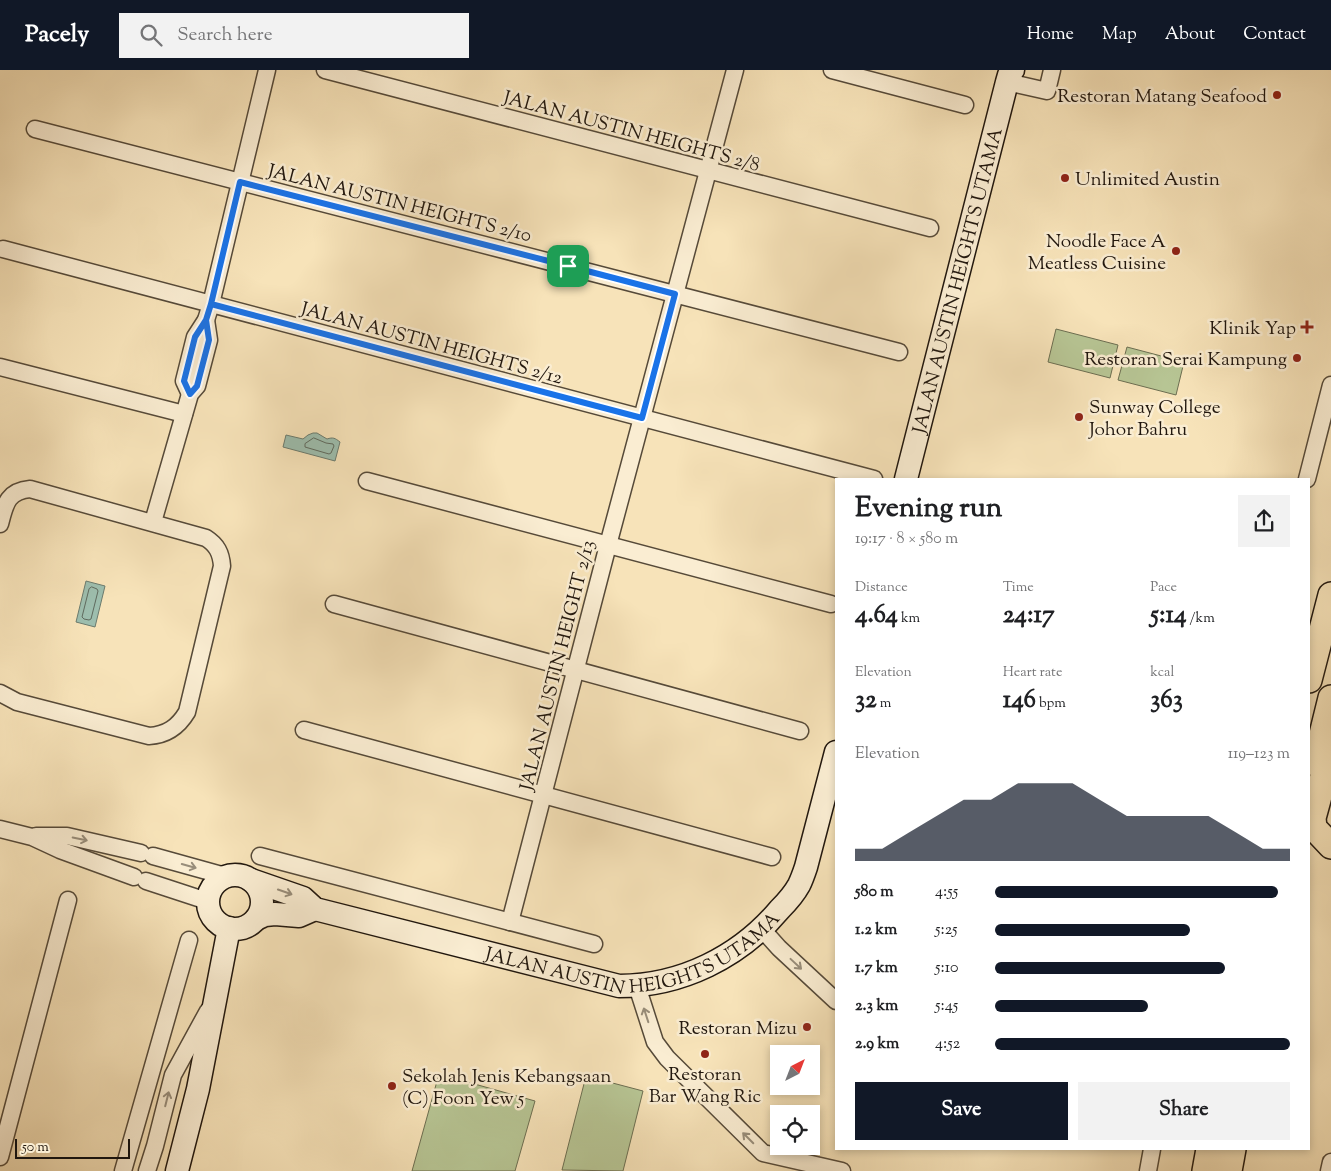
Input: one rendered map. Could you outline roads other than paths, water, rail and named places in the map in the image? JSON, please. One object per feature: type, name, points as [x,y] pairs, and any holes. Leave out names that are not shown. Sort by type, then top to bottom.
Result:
[{"type":"main road","points":[[1310,676],[1331,595]]},
{"type":"main road","points":[[1310,787],[1318,746],[1331,698]]},
{"type":"main road","points":[[1318,746],[1326,760],[1313,818],[1314,828],[1331,846]]},
{"type":"main road","points":[[1205,1171],[1209,1150]]},
{"type":"main road","points":[[1228,1171],[1233,1150]]},
{"type":"street","points":[[153,522],[190,394],[197,386],[209,340],[206,320],[267,70]]},
{"type":"street","name":"JALAN AUSTIN HEIGHTS 2/8","points":[[324,70],[930,228]]},
{"type":"street","name":"JALAN AUSTIN HEIGHT 2/13","points":[[510,922],[734,70]]},
{"type":"street","points":[[832,70],[965,105]]},
{"type":"street","points":[[1009,74],[1047,91],[1052,70]]},
{"type":"street","name":"JALAN AUSTIN HEIGHTS UTAMA","points":[[906,478],[1009,74]]},
{"type":"street","name":"JALAN AUSTIN HEIGHTS 2/10","points":[[35,129],[899,352]]},
{"type":"street","name":"JALAN AUSTIN HEIGHTS 2/12","points":[[2,249],[870,478]]},
{"type":"street","points":[[0,367],[184,414]]},
{"type":"street","points":[[1307,478],[1331,385]]},
{"type":"street","points":[[367,481],[831,604]]},
{"type":"street","points":[[0,524],[4,507],[9,498],[15,492],[30,489],[206,538],[219,550],[222,557],[222,566],[187,712],[176,727],[168,732],[158,736],[149,736],[17,702],[0,693]]},
{"type":"street","points":[[334,604],[800,732]]},
{"type":"street","points":[[304,730],[772,857]]},
{"type":"street","name":"JALAN AUSTIN HEIGHTS UTAMA","points":[[251,880],[303,898],[315,909],[618,986],[637,986],[658,982],[710,966],[732,953],[762,929],[780,910],[799,885],[806,867],[835,756]]},
{"type":"street","points":[[0,828],[32,836],[60,850],[207,901]]},
{"type":"street","points":[[32,836],[67,836],[147,854],[225,876]]},
{"type":"street","points":[[260,856],[594,944]]},
{"type":"street","points":[[234,874],[243,876],[251,880],[261,894],[262,903],[260,911],[256,919],[244,928],[229,928],[216,921],[208,909],[207,901],[212,886],[225,876],[234,874]]},
{"type":"street","points":[[0,1157],[68,900]]},
{"type":"street","name":"JALAN AUSTIN HEIGHTS UTAMA","points":[[256,919],[265,915],[275,914],[299,916],[315,909]]},
{"type":"street","points":[[178,1171],[198,1089],[229,928]]},
{"type":"street","points":[[762,929],[779,948],[835,1000]]},
{"type":"street","points":[[124,1171],[189,940]]},
{"type":"street","points":[[637,986],[655,1042],[667,1058],[763,1153],[842,1171]]},
{"type":"street","points":[[147,1171],[173,1075],[215,998]]},
{"type":"street","points":[[1148,1171],[1152,1150]]},
{"type":"street","points":[[1329,1171],[1331,1162]]},
{"type":"water","points":[[313,433],[317,433],[327,439],[334,438],[340,442],[335,461],[283,447],[286,435],[303,439]]},
{"type":"water","points":[[86,581],[105,586],[95,627],[76,622]]},
{"type":"place","name":"Restoran Matang Seafood","points":[[1277,95]]},
{"type":"place","name":"Unlimited Austin","points":[[1065,178]]},
{"type":"place","name":"Noodle Face A Meatless Cuisine","points":[[1176,251]]},
{"type":"place","name":"Klinik Yap","points":[[1307,327]]},
{"type":"place","name":"Restoran Serai Kampung","points":[[1297,358]]},
{"type":"place","name":"Sunway College Johor Bahru","points":[[1079,417]]},
{"type":"place","name":"Restoran Mizu","points":[[807,1027]]},
{"type":"place","name":"Restoran Bar Wang Ric","points":[[705,1054]]},
{"type":"place","name":"Sekolah Jenis Kebangsaan (C) Foon Yew 5","points":[[392,1086]]}]
